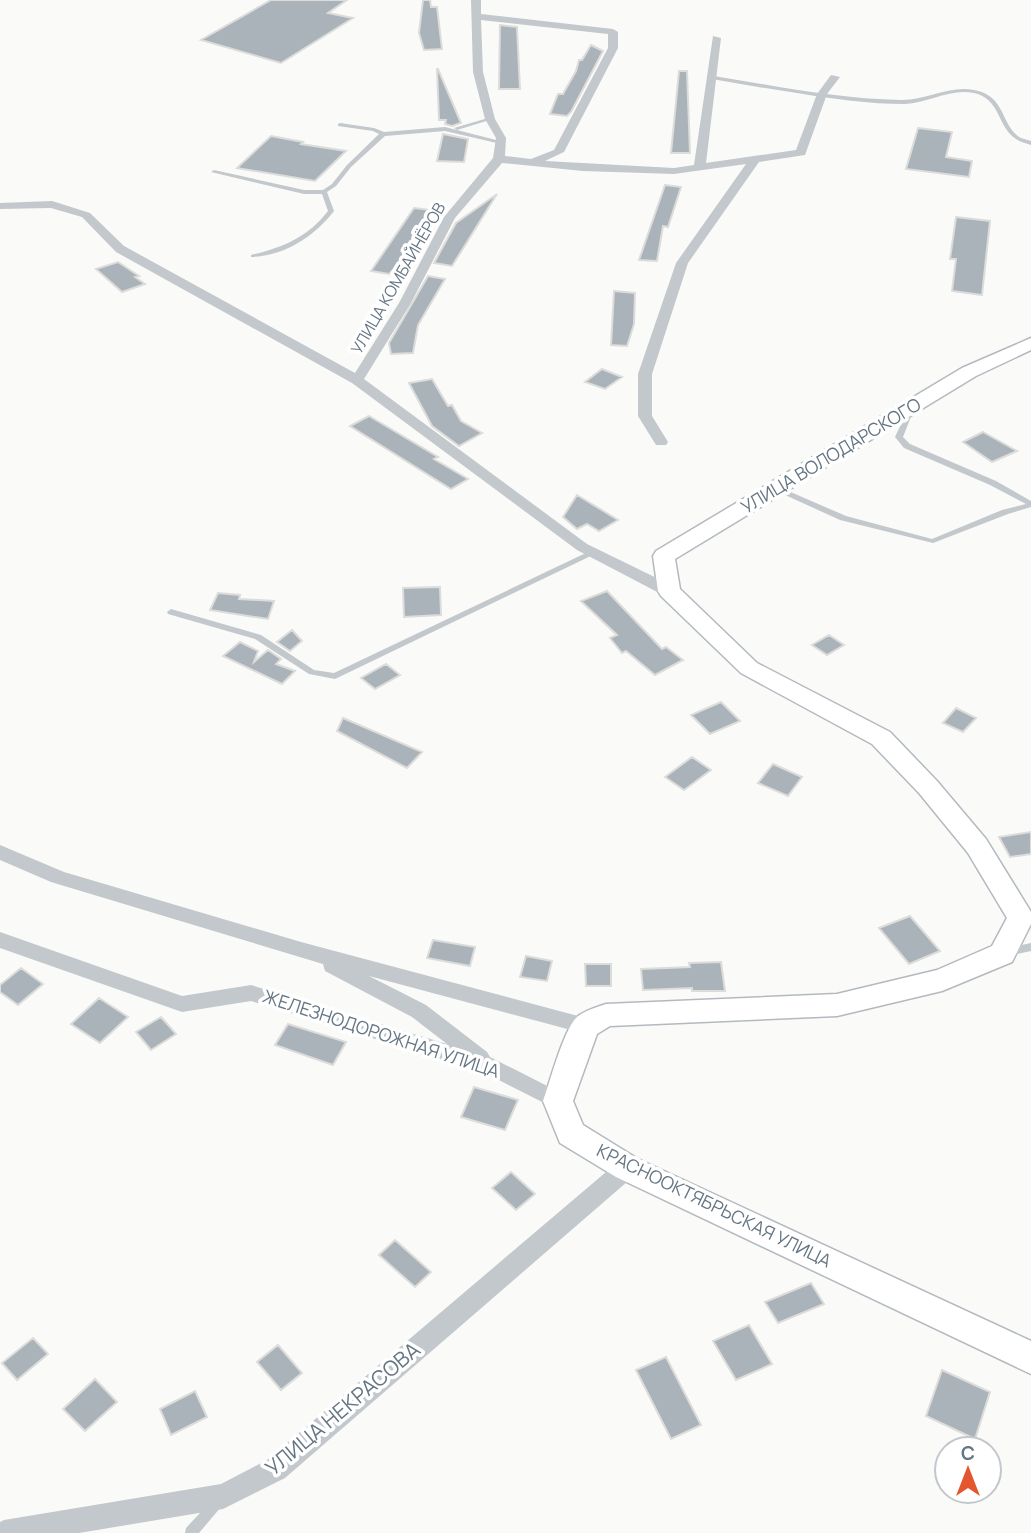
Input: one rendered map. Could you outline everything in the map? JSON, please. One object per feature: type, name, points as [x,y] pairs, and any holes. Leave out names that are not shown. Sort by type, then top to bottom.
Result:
[{"type":"street","points":[[476,0],[478,72],[490,119],[501,138],[499,159],[674,171],[801,153],[822,94],[835,76]]},
{"type":"street","points":[[478,17],[613,32],[613,48],[558,152],[528,163]]},
{"type":"street","points":[[700,166],[701,129],[713,78],[716,38]]},
{"type":"street","points":[[661,442],[646,416],[645,374],[682,263],[756,158]]},
{"type":"street","name":"УЛИЦА КОМБАЙНЁРОВ","points":[[357,380],[404,303],[450,216],[499,159]]},
{"type":"street","points":[[0,206],[52,204],[86,215],[120,249],[357,380],[593,553],[669,591],[749,668],[881,738],[928,786],[977,846],[1021,918],[1002,954],[942,980],[837,1005],[606,1015],[586,1026],[571,1060],[558,1101]]},
{"type":"street","name":"УЛИЦА ВОЛОДАРСКОГО","points":[[669,591],[664,556],[969,372],[1031,343]]},
{"type":"street","points":[[0,852],[58,877],[301,950],[586,1026]]},
{"type":"street","name":"ЖЕЛЕЗНОДОРОЖНАЯ УЛИЦА","points":[[0,940],[183,1004],[251,993],[489,1065],[558,1101]]},
{"type":"street","points":[[301,950],[419,1011],[489,1065]]},
{"type":"street","name":"КРАСНООКТЯБРЬСКАЯ УЛИЦА","points":[[558,1101],[571,1134],[626,1168],[1031,1358]]},
{"type":"street","name":"УЛИЦА НЕКРАСОВА","points":[[4,1533],[223,1496],[276,1469],[626,1168]]},
{"type":"lane","points":[[713,78],[822,94],[904,102],[924,101],[962,90],[984,94],[1016,138],[1031,143]]},
{"type":"lane","points":[[340,125],[383,134],[467,127],[490,119]]},
{"type":"lane","points":[[445,129],[501,142]]},
{"type":"lane","points":[[214,172],[304,192],[324,192],[383,134]]},
{"type":"lane","points":[[253,256],[282,249],[322,225],[331,211],[324,192]]},
{"type":"lane","points":[[911,407],[898,437],[907,446],[993,483],[1031,505]]},
{"type":"lane","points":[[776,489],[843,518],[933,541],[1004,512],[1031,505]]},
{"type":"lane","points":[[171,612],[258,637],[312,672],[335,676],[593,553]]},
{"type":"lane","points":[[1002,954],[1031,947]]},
{"type":"lane","points":[[191,1533],[223,1496]]},
{"type":"building","points":[[271,0],[347,0],[328,13],[353,18],[281,63],[201,40]]},
{"type":"building","points":[[423,0],[430,0],[431,7],[437,7],[442,49],[424,50],[419,33]]},
{"type":"building","points":[[500,25],[517,27],[520,89],[499,89]]},
{"type":"building","points":[[591,45],[603,51],[571,112],[567,116],[550,114],[558,94],[563,94],[579,60],[582,60]]},
{"type":"building","points":[[437,69],[461,123],[452,126],[445,124],[446,120],[439,120]]},
{"type":"building","points":[[679,71],[687,71],[690,153],[671,153]]},
{"type":"building","points":[[918,128],[952,132],[946,157],[972,161],[969,177],[906,169]]},
{"type":"building","points":[[443,134],[468,139],[464,162],[437,161]]},
{"type":"building","points":[[271,136],[346,151],[315,181],[237,168]]},
{"type":"building","points":[[665,185],[681,187],[668,227],[663,226],[657,261],[639,260]]},
{"type":"building","points":[[497,194],[452,266],[434,263],[456,223]]},
{"type":"building","points":[[414,208],[431,210],[395,270],[389,274],[371,271]]},
{"type":"building","points":[[956,217],[990,221],[982,295],[952,291],[956,259],[950,259]]},
{"type":"building","points":[[118,262],[139,276],[135,277],[145,284],[122,292],[96,269]]},
{"type":"building","points":[[428,276],[445,279],[418,325],[413,353],[391,354],[389,343]]},
{"type":"building","points":[[614,291],[635,293],[634,324],[627,346],[611,345]]},
{"type":"building","points":[[602,369],[622,377],[605,389],[585,382]]},
{"type":"building","points":[[432,379],[448,406],[452,405],[461,421],[482,433],[459,446],[432,426],[409,383]]},
{"type":"building","points":[[369,416],[438,457],[434,459],[468,479],[451,489],[350,426]]},
{"type":"building","points":[[983,432],[1017,451],[992,462],[963,442]]},
{"type":"building","points":[[577,495],[618,520],[599,531],[587,524],[577,529],[563,517]]},
{"type":"building","points":[[440,587],[441,615],[404,617],[403,588]]},
{"type":"building","points":[[607,591],[662,649],[666,647],[683,660],[655,675],[626,651],[622,653],[610,638],[617,635],[581,601]]},
{"type":"building","points":[[218,593],[240,595],[239,599],[274,601],[268,619],[210,610]]},
{"type":"building","points":[[292,630],[302,641],[290,651],[277,642]]},
{"type":"building","points":[[829,635],[844,645],[827,655],[812,645]]},
{"type":"building","points":[[240,642],[258,651],[254,662],[268,650],[281,659],[276,664],[295,671],[282,684],[223,656]]},
{"type":"building","points":[[386,664],[400,675],[375,689],[361,678]]},
{"type":"building","points":[[721,702],[740,721],[710,734],[691,715]]},
{"type":"building","points":[[956,708],[976,718],[963,732],[943,723]]},
{"type":"building","points":[[343,718],[422,752],[407,768],[337,731]]},
{"type":"building","points":[[692,757],[711,770],[684,790],[665,777]]},
{"type":"building","points":[[773,764],[802,777],[788,796],[758,783]]},
{"type":"building","points":[[1031,832],[1031,854],[1010,857],[999,837]]},
{"type":"building","points":[[910,916],[940,951],[909,964],[879,928]]},
{"type":"building","points":[[433,940],[475,947],[470,966],[427,958]]},
{"type":"building","points":[[526,956],[552,961],[547,981],[520,977]]},
{"type":"building","points":[[721,962],[725,991],[692,991],[692,988],[643,990],[641,969],[690,967],[689,963]]},
{"type":"building","points":[[585,964],[611,964],[611,986],[586,986]]},
{"type":"building","points":[[21,968],[43,984],[18,1005],[0,992],[0,985]]},
{"type":"building","points":[[99,998],[128,1017],[100,1043],[71,1024]]},
{"type":"building","points":[[161,1017],[176,1034],[151,1050],[136,1032]]},
{"type":"building","points":[[288,1024],[346,1042],[333,1065],[275,1045]]},
{"type":"building","points":[[474,1087],[518,1100],[505,1130],[461,1117]]},
{"type":"building","points":[[511,1172],[535,1194],[516,1210],[492,1188]]},
{"type":"building","points":[[395,1240],[431,1272],[415,1287],[379,1255]]},
{"type":"building","points":[[811,1283],[824,1304],[778,1323],[765,1302]]},
{"type":"building","points":[[749,1325],[772,1364],[736,1380],[713,1341]]},
{"type":"building","points":[[33,1338],[48,1354],[17,1380],[2,1363]]},
{"type":"building","points":[[278,1345],[302,1373],[281,1390],[257,1362]]},
{"type":"building","points":[[666,1357],[701,1425],[671,1439],[636,1370]]},
{"type":"building","points":[[942,1370],[990,1392],[976,1435],[966,1435],[926,1416]]},
{"type":"building","points":[[95,1379],[117,1402],[85,1431],[63,1409]]},
{"type":"building","points":[[195,1391],[207,1417],[171,1435],[160,1409]]}]
